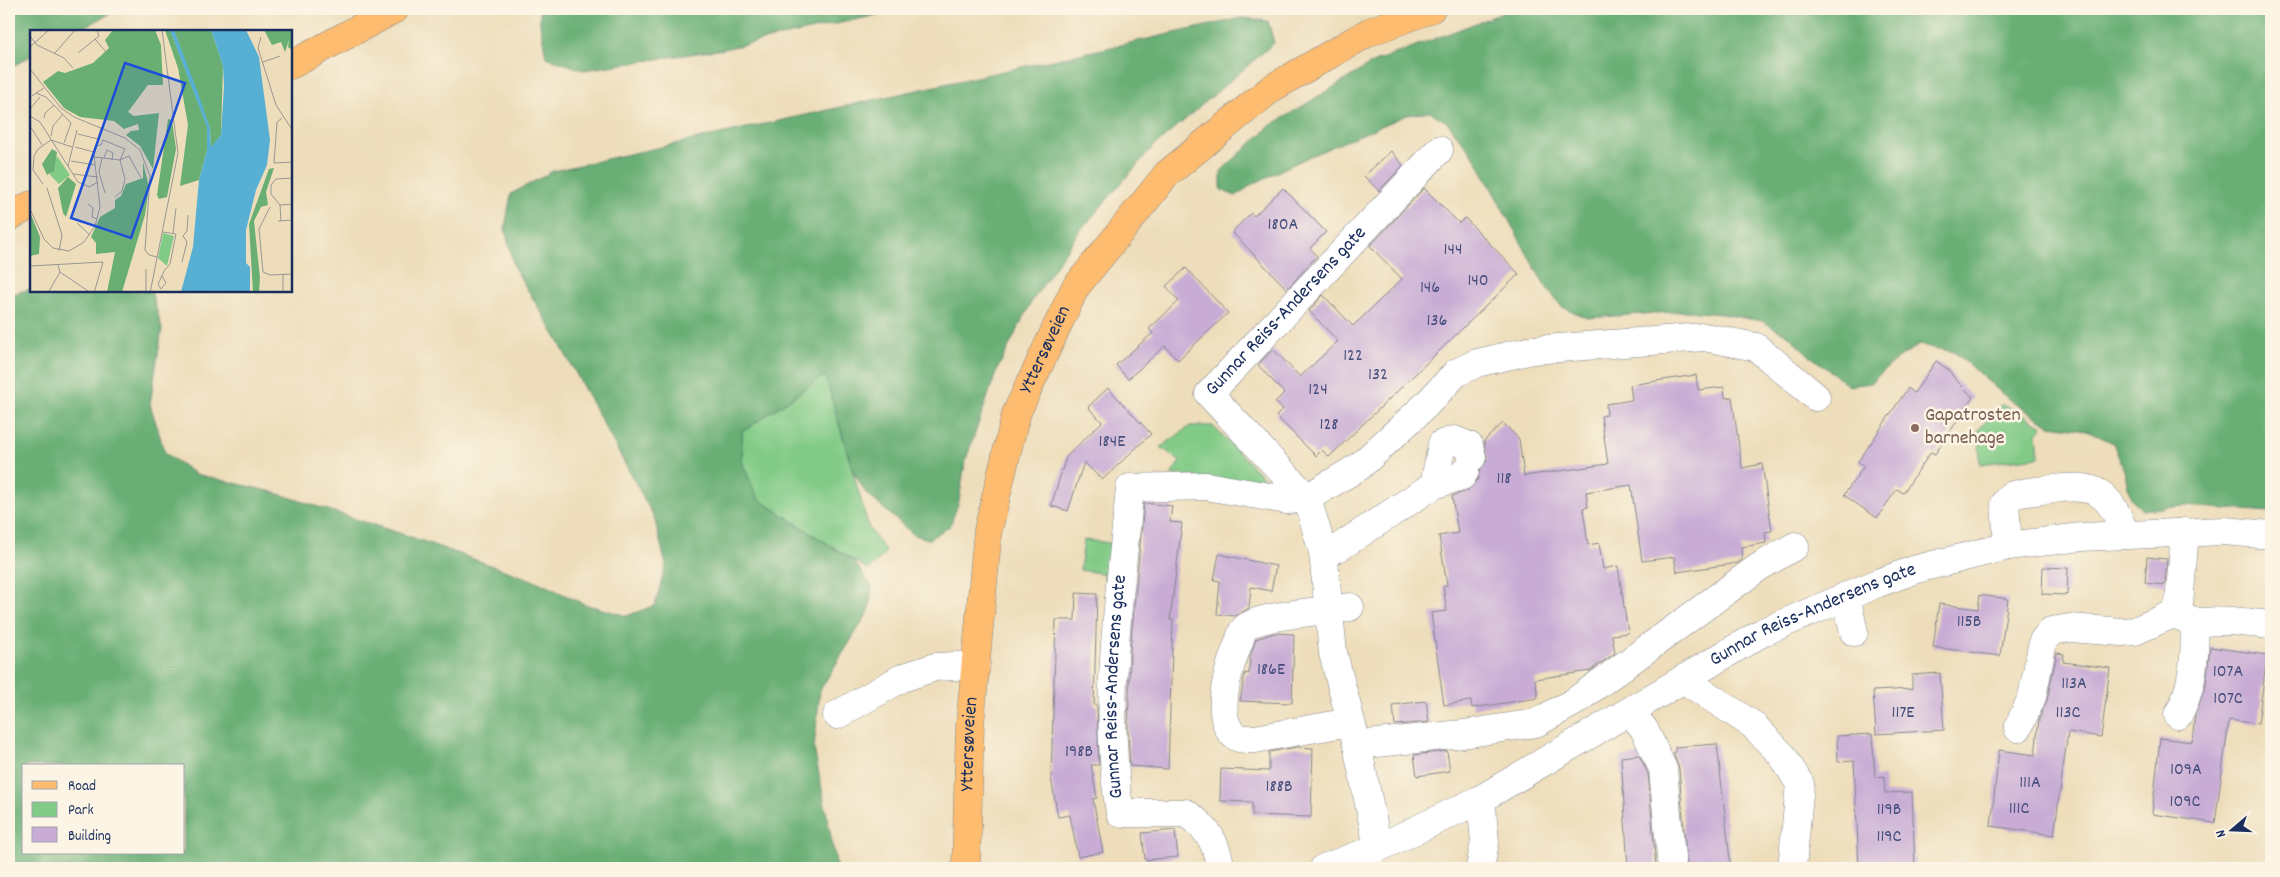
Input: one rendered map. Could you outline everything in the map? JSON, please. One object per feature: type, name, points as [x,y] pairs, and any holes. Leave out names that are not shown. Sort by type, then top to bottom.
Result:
[{"type":"main road","points":[[292,64],[395,9]]},
{"type":"main road","name":"Yttersøveien","points":[[966,868],[970,725],[988,530],[1016,414],[1075,288],[1167,174],[1272,88],[1369,32],[1431,9]]},
{"type":"main road","points":[[9,216],[30,206]]},
{"type":"street","name":"Gunnar Reiss-Andersens gate","points":[[1378,848],[1354,734],[1350,677],[1333,653],[1339,609],[1318,560],[1307,498],[1209,394],[1439,150]]},
{"type":"street","points":[[1307,498],[1360,466],[1426,405],[1456,373],[1477,363],[1532,350],[1704,337],[1756,347],[1816,398]]},
{"type":"street","points":[[1318,560],[1434,485],[1462,476],[1469,464],[1469,446],[1454,440],[1442,444],[1434,485]]},
{"type":"street","name":"Gunnar Reiss-Andersens gate","points":[[1221,868],[1210,834],[1186,813],[1120,813],[1114,774],[1112,670],[1130,488],[1206,486],[1287,500],[1307,498]]},
{"type":"street","points":[[2008,546],[2006,503],[2010,496],[2075,486],[2095,489],[2107,498],[2119,516],[2125,534]]},
{"type":"street","name":"Gunnar Reiss-Andersens gate","points":[[1324,868],[1378,848],[1481,799],[1763,632],[1846,596],[1917,569],[2008,546],[2081,537],[2224,531],[2271,535]]},
{"type":"street","points":[[2178,715],[2186,700],[2193,668],[2195,647],[2179,605],[2185,532]]},
{"type":"street","points":[[1339,609],[1268,619],[1254,622],[1244,628],[1230,665],[1224,701],[1226,722],[1230,732],[1239,739],[1354,734],[1464,734],[1536,723],[1574,702],[1639,652],[1759,567],[1795,546]]},
{"type":"street","points":[[1846,596],[1854,632]]},
{"type":"street","points":[[2018,728],[2032,697],[2043,641],[2051,631],[2070,628],[2122,632],[2135,631],[2183,618],[2271,625]]},
{"type":"street","points":[[837,715],[902,678],[935,667],[976,665]]},
{"type":"street","points":[[1683,679],[1753,725],[1782,755],[1800,784],[1792,868]]},
{"type":"street","points":[[1630,711],[1644,729],[1663,769],[1672,868]]},
{"type":"street","points":[[1480,868],[1485,842],[1481,799]]},
{"type":"green space","points":[[9,9],[119,9],[79,30],[30,30],[30,57],[9,68]]},
{"type":"green space","points":[[540,9],[904,9],[724,49],[583,70],[546,57],[540,24]]},
{"type":"green space","points":[[1513,9],[2271,9],[2271,512],[2185,506],[2142,510],[2131,498],[2124,470],[2113,443],[2087,430],[2050,425],[2012,402],[1954,352],[1919,345],[1897,359],[1870,383],[1850,386],[1809,355],[1789,336],[1762,321],[1722,314],[1685,311],[1587,318],[1561,306],[1544,284],[1473,155],[1447,122],[1430,112],[1407,115],[1308,157],[1251,185],[1236,196],[1221,190],[1221,171],[1270,126],[1376,61]]},
{"type":"green space","points":[[1242,18],[1268,21],[1274,43],[1151,149],[1078,233],[1032,301],[997,370],[965,462],[959,501],[950,526],[929,539],[914,535],[866,493],[853,471],[825,375],[742,432],[742,462],[758,499],[854,561],[872,587],[869,611],[820,690],[814,748],[837,868],[9,868],[9,295],[30,289],[30,292],[151,292],[162,329],[150,404],[165,453],[195,474],[273,492],[411,537],[538,582],[584,604],[627,616],[655,605],[666,565],[654,517],[555,335],[514,267],[505,228],[511,194],[553,171]]},
{"type":"green space","points":[[825,375],[869,528],[886,552],[869,570],[758,499],[742,462],[742,432]]},
{"type":"green space","points":[[2002,404],[2043,426],[2037,433],[2039,457],[1980,464],[1979,429]]},
{"type":"green space","points":[[1190,426],[1213,426],[1270,484],[1171,475],[1180,461],[1161,447]]},
{"type":"green space","points":[[1084,540],[1111,543],[1107,574],[1080,570]]},
{"type":"building","points":[[1391,151],[1403,165],[1379,191],[1364,176]]},
{"type":"building","points":[[1283,188],[1326,232],[1310,248],[1317,256],[1287,289],[1232,232],[1251,213],[1254,216]]},
{"type":"building","points":[[1424,188],[1459,223],[1465,218],[1519,274],[1329,457],[1322,450],[1316,456],[1276,416],[1283,409],[1275,402],[1284,393],[1258,365],[1273,349],[1300,377],[1338,341],[1309,311],[1323,295],[1353,326],[1402,279],[1370,246]]},
{"type":"building","points":[[1186,268],[1228,313],[1178,360],[1165,346],[1128,379],[1116,365],[1153,333],[1149,329],[1179,301],[1166,286]]},
{"type":"building","points":[[1936,361],[1949,370],[1973,397],[1935,454],[1931,452],[1903,493],[1897,489],[1877,518],[1844,495],[1864,466],[1858,462],[1908,388],[1914,393]]},
{"type":"building","points":[[1696,375],[1698,390],[1724,387],[1725,398],[1732,397],[1742,468],[1762,464],[1772,531],[1765,532],[1766,543],[1741,547],[1742,560],[1738,563],[1677,572],[1674,557],[1642,561],[1631,485],[1586,492],[1588,507],[1583,508],[1588,545],[1599,543],[1603,569],[1618,566],[1628,633],[1612,635],[1615,653],[1590,671],[1535,679],[1538,698],[1472,708],[1471,701],[1444,705],[1431,613],[1447,611],[1443,586],[1447,585],[1439,536],[1458,533],[1452,496],[1467,491],[1478,479],[1480,470],[1487,460],[1484,441],[1503,423],[1519,439],[1524,476],[1608,464],[1601,416],[1607,415],[1606,404],[1632,400],[1630,385]]},
{"type":"building","points":[[1108,388],[1151,434],[1102,480],[1084,462],[1068,511],[1051,506],[1066,457],[1102,422],[1088,407]]},
{"type":"building","points":[[1144,503],[1172,506],[1170,522],[1182,523],[1170,620],[1173,620],[1168,769],[1130,766],[1128,731],[1130,651]]},
{"type":"building","points":[[1219,554],[1276,566],[1271,591],[1251,587],[1249,608],[1235,616],[1217,614],[1220,581],[1214,580]]},
{"type":"building","points":[[2147,557],[2167,559],[2165,585],[2145,583]]},
{"type":"building","points":[[2043,567],[2068,568],[2067,595],[2042,594]]},
{"type":"building","points":[[1076,593],[1097,594],[1094,705],[1097,706],[1099,765],[1091,765],[1097,798],[1093,799],[1103,852],[1078,857],[1070,815],[1058,817],[1051,778],[1056,620],[1075,620]]},
{"type":"building","points":[[1980,595],[2008,599],[2000,656],[1933,647],[1939,604],[1978,609]]},
{"type":"building","points":[[1274,633],[1294,634],[1292,703],[1240,701],[1245,673],[1249,674],[1250,657],[1256,639]]},
{"type":"building","points":[[2210,647],[2267,655],[2258,724],[2229,720],[2215,823],[2152,814],[2160,738],[2192,742],[2195,715],[2206,684]]},
{"type":"building","points":[[2057,653],[2064,654],[2063,662],[2110,668],[2101,737],[2068,732],[2054,835],[1991,826],[1999,750],[2035,755],[2039,719],[2047,700]]},
{"type":"building","points":[[1940,673],[1944,730],[1876,734],[1873,691],[1912,689],[1912,675]]},
{"type":"building","points":[[1426,701],[1429,722],[1395,725],[1393,705]]},
{"type":"building","points":[[1872,734],[1875,777],[1884,776],[1885,793],[1912,792],[1915,868],[1859,868],[1854,761],[1838,762],[1837,736]]},
{"type":"building","points":[[1717,744],[1731,868],[1687,868],[1679,768],[1673,753],[1675,753],[1675,747]]},
{"type":"building","points":[[1297,747],[1313,748],[1311,817],[1252,815],[1252,802],[1220,801],[1221,769],[1269,771],[1269,752]]},
{"type":"building","points":[[1447,751],[1450,771],[1417,776],[1414,755]]},
{"type":"building","points":[[1639,755],[1648,773],[1656,868],[1628,868],[1621,757]]},
{"type":"building","points":[[1175,830],[1178,857],[1145,860],[1142,833]]},
{"type":"place","name":"Gapatrosten barnehage","points":[[1915,428]]}]
